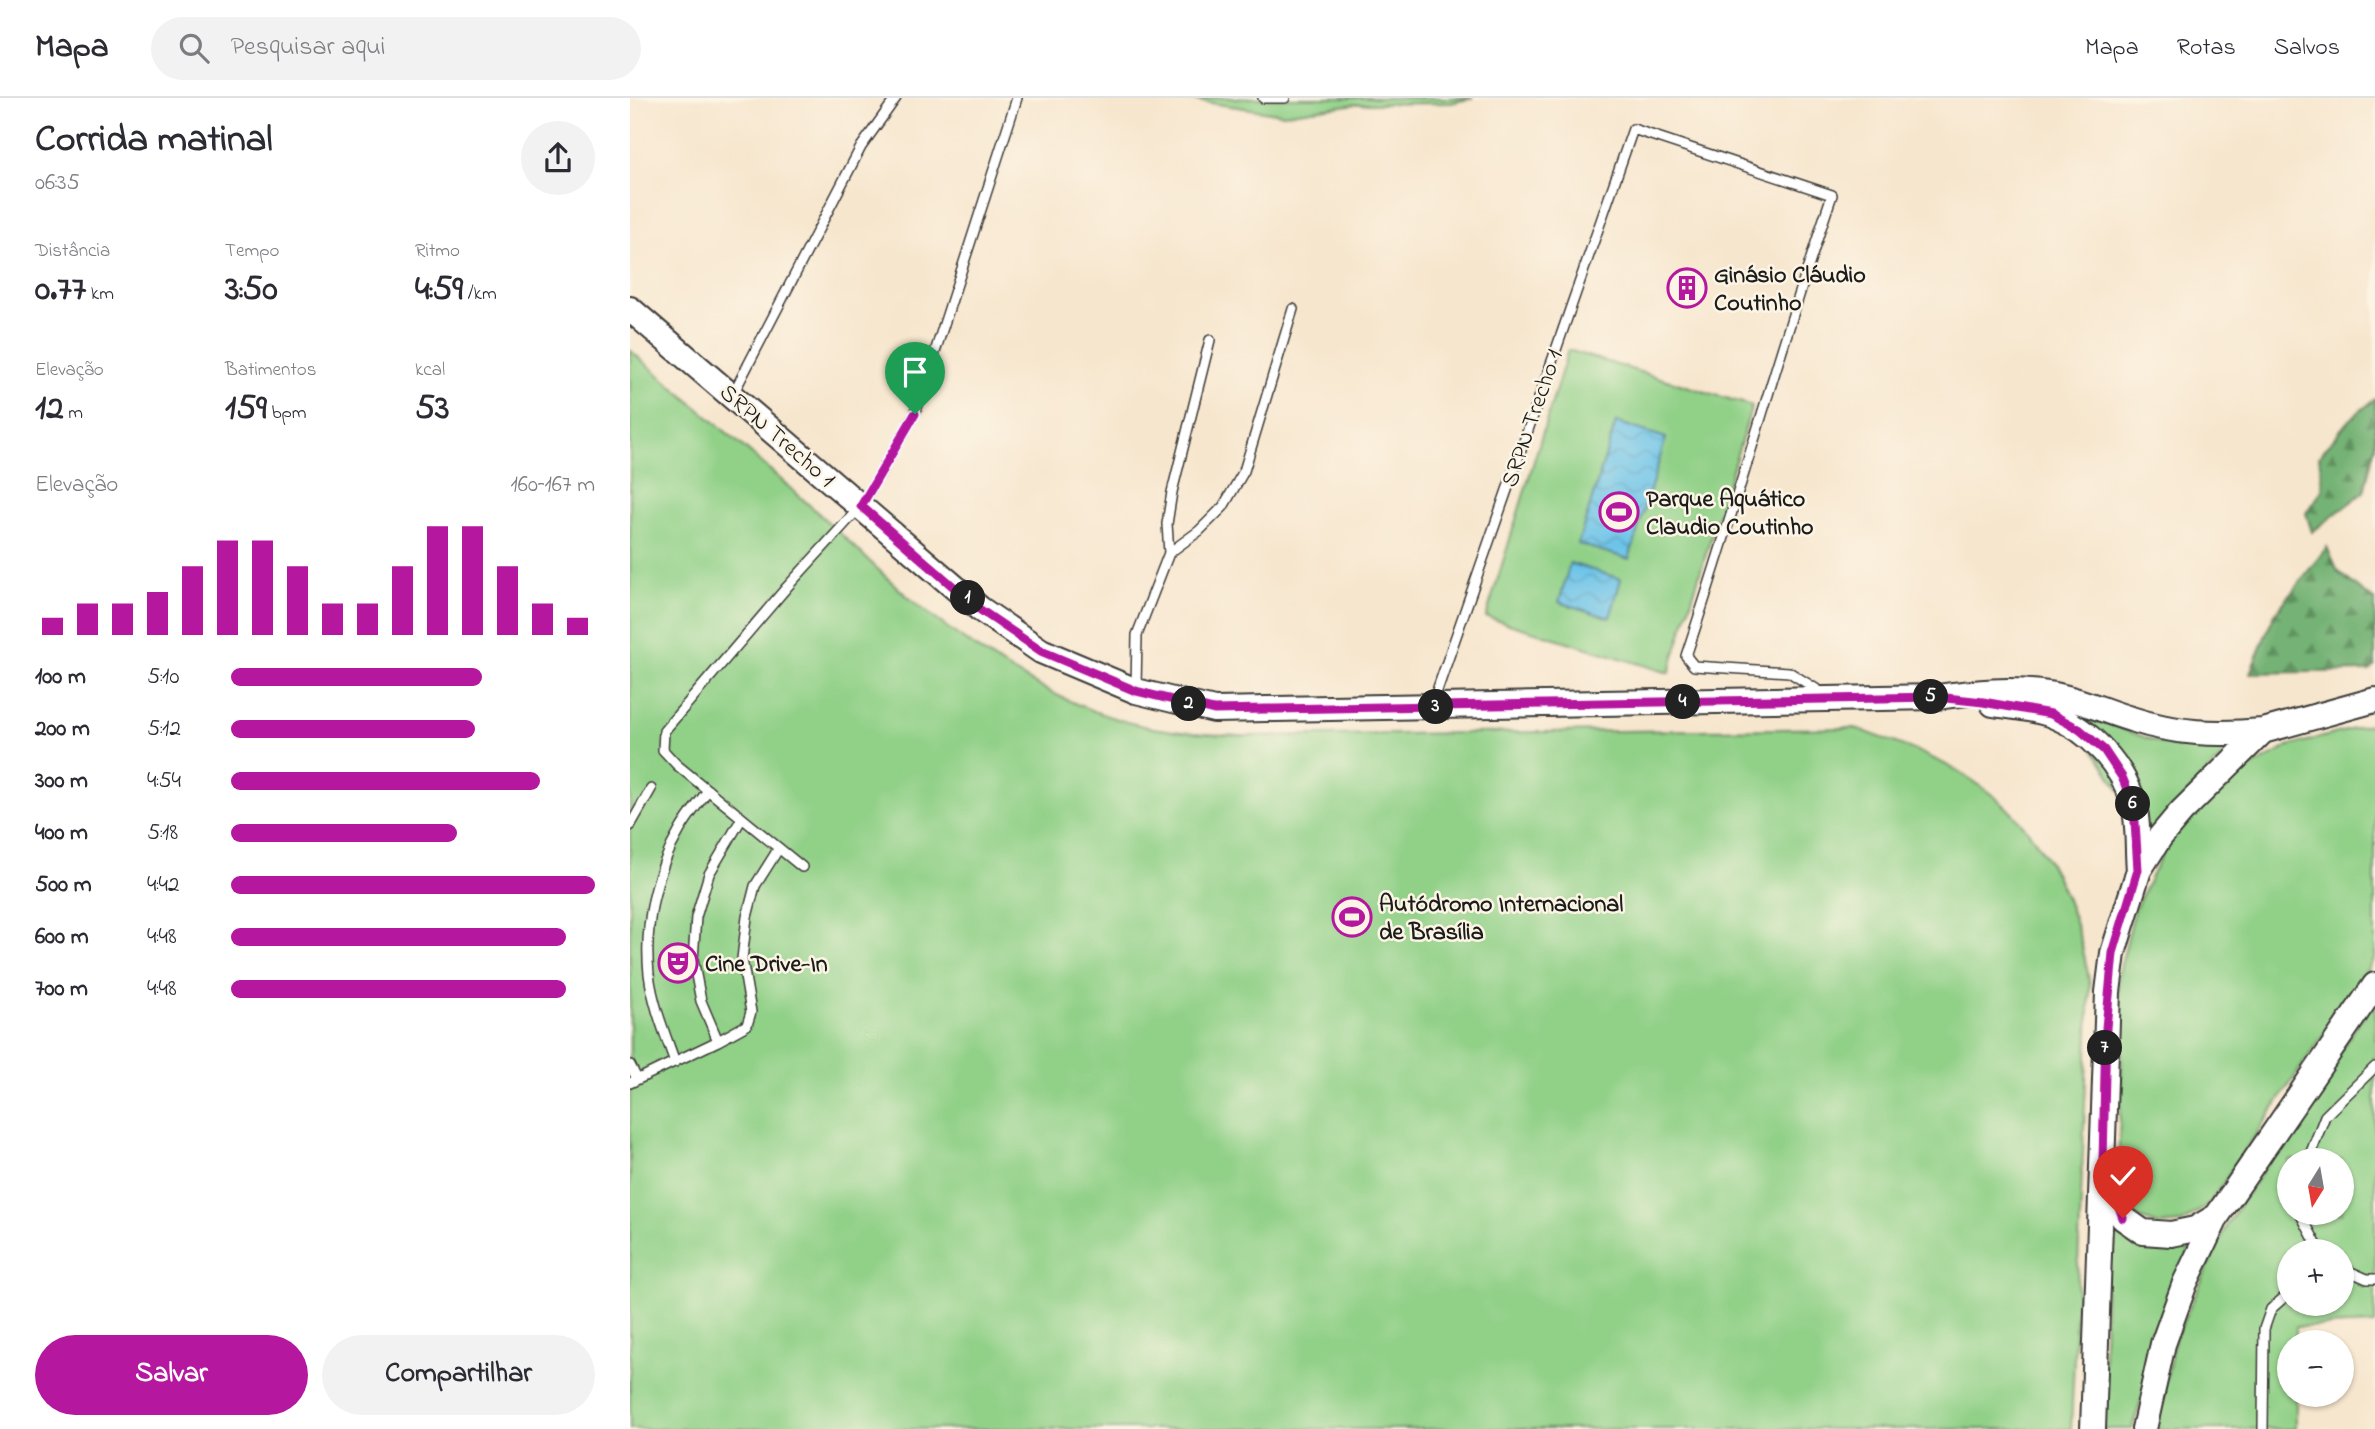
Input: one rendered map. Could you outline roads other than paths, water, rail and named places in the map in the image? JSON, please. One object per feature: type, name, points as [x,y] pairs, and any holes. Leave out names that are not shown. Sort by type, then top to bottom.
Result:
[{"type":"main road","name":"SRPN Trecho 1","points":[[630,309],[979,609],[1041,651],[1136,691],[1214,710],[1832,700],[1937,697],[2010,690],[2088,703],[2129,719],[2172,730],[2218,735],[2263,731],[2375,700]]},
{"type":"main road","name":"SRPN Trecho 1","points":[[1937,697],[2051,714],[2079,729],[2104,750],[2122,777],[2134,806],[2138,870]]},
{"type":"main road","points":[[2093,1429],[2106,1028],[2113,953],[2138,870],[2160,837],[2181,812],[2263,731]]},
{"type":"main road","points":[[2144,1429],[2164,1344],[2185,1283],[2217,1216],[2375,985]]},
{"type":"main road","points":[[2103,1161],[2123,1218],[2143,1232],[2171,1234],[2195,1229],[2217,1216]]},
{"type":"lane","points":[[802,867],[677,765],[663,750],[661,744],[664,730],[861,506],[915,414],[1017,98]]},
{"type":"lane","points":[[1263,98],[1285,98]]},
{"type":"lane","points":[[732,396],[861,147],[896,99]]},
{"type":"lane","name":"SRPN Trecho 1","points":[[1431,707],[1633,130],[1832,195],[1788,323],[1723,545],[1686,656],[1694,666],[1789,672],[1832,700]]},
{"type":"lane","points":[[1169,553],[1199,531],[1223,507],[1244,471],[1293,309]]},
{"type":"lane","points":[[1136,691],[1137,635],[1169,553],[1167,524],[1171,492],[1210,340]]},
{"type":"lane","points":[[630,826],[651,789]]},
{"type":"lane","points":[[675,1062],[659,1019],[649,974],[653,897],[665,860],[680,829],[708,790]]},
{"type":"lane","points":[[718,1041],[701,1002],[697,980],[694,959],[696,917],[709,874],[742,818]]},
{"type":"lane","points":[[630,1065],[634,1081],[747,1025],[751,1012],[742,959],[747,917],[755,886],[779,848]]},
{"type":"lane","points":[[2313,1148],[2325,1116],[2375,1067]]},
{"type":"lane","points":[[2354,1273],[2367,1279],[2375,1279]]},
{"type":"lane","points":[[2263,1429],[2264,1329],[2271,1309],[2277,1304]]},
{"type":"water","points":[[1616,422],[1666,438],[1629,559],[1578,544]]},
{"type":"water","points":[[1570,563],[1621,579],[1610,618],[1559,602]]},
{"type":"place","name":"Ginásio Cláudio Coutinho","points":[[1687,288]]},
{"type":"place","name":"Parque Aquático Claudio Coutinho","points":[[1619,512]]},
{"type":"place","name":"Autódromo Internacional de Brasília","points":[[1352,917]]},
{"type":"place","name":"Cine Drive-In","points":[[678,963]]}]
